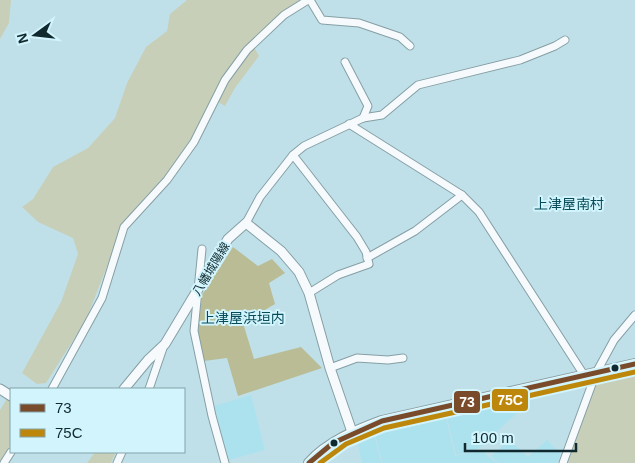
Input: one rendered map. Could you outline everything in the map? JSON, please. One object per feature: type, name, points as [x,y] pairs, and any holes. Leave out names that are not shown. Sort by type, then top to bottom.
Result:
[{"type":"main road","points":[[246,223],[280,251],[299,272],[309,293],[330,368],[352,432]]},
{"type":"main road","name":"八幡城陽線","points":[[125,388],[148,360],[165,344],[228,239],[246,223]]},
{"type":"main road","points":[[314,460],[352,432],[382,421],[635,364]]},
{"type":"street","points":[[53,388],[102,298],[124,228],[167,180],[194,142],[225,80],[247,50],[284,15],[309,0],[322,20],[359,23],[400,38],[410,46]]},
{"type":"street","points":[[246,223],[260,197],[293,155],[304,146],[363,118],[382,115],[418,85],[520,60],[565,40]]},
{"type":"street","points":[[345,62],[368,106],[363,118]]},
{"type":"street","points":[[349,124],[462,195],[479,212],[584,375]]},
{"type":"street","points":[[293,155],[357,237],[368,258],[368,264],[338,275],[309,293]]},
{"type":"street","points":[[368,258],[415,230],[462,195]]},
{"type":"street","points":[[202,249],[202,262],[196,294],[194,331],[199,362],[225,463]]},
{"type":"street","points":[[563,463],[596,373],[614,340],[635,315]]},
{"type":"street","points":[[149,388],[165,344]]},
{"type":"street","points":[[330,368],[357,358],[388,360],[402,358]]},
{"type":"shaded area","points":[[541,391],[478,449],[456,455],[446,414]]},
{"type":"shaded area","points":[[251,395],[265,450],[229,460],[214,406]]},
{"type":"shaded area","points":[[445,414],[455,456],[480,450],[497,463],[382,463],[374,429]]},
{"type":"shaded area","points":[[373,429],[381,463],[362,463],[356,436]]},
{"type":"shaded area","points":[[510,440],[528,457],[547,440],[561,454],[557,463],[498,463],[491,456]]},
{"type":"green space","points":[[0,0],[11,0],[9,23],[0,39]]},
{"type":"green space","points":[[187,0],[299,0],[267,26],[254,47],[259,56],[235,88],[225,106],[214,100],[196,132],[165,176],[138,205],[120,233],[86,320],[46,383],[37,384],[22,373],[61,302],[78,254],[73,238],[38,222],[22,207],[33,199],[53,167],[88,148],[115,118],[127,83],[146,47],[167,31],[170,14]]},
{"type":"green space","points":[[233,247],[258,266],[272,259],[285,273],[269,283],[275,304],[243,323],[254,359],[301,347],[322,368],[238,396],[227,358],[204,361],[198,332],[202,295]]},
{"type":"green space","points":[[635,369],[635,463],[568,463],[598,377]]},
{"type":"green space","points":[[10,394],[10,446],[0,461],[0,410]]},
{"type":"green space","points":[[94,453],[116,453],[111,463],[87,463]]},
{"type":"transit line","name":"73","points":[[309,463],[333,443],[382,421],[635,364]]},
{"type":"transit line","name":"75C","points":[[320,463],[346,444],[384,428],[635,372]]},
{"type":"district","name":"上津屋南村","points":[[569,204]]},
{"type":"district","name":"上津屋浜垣内","points":[[243,318]]}]
